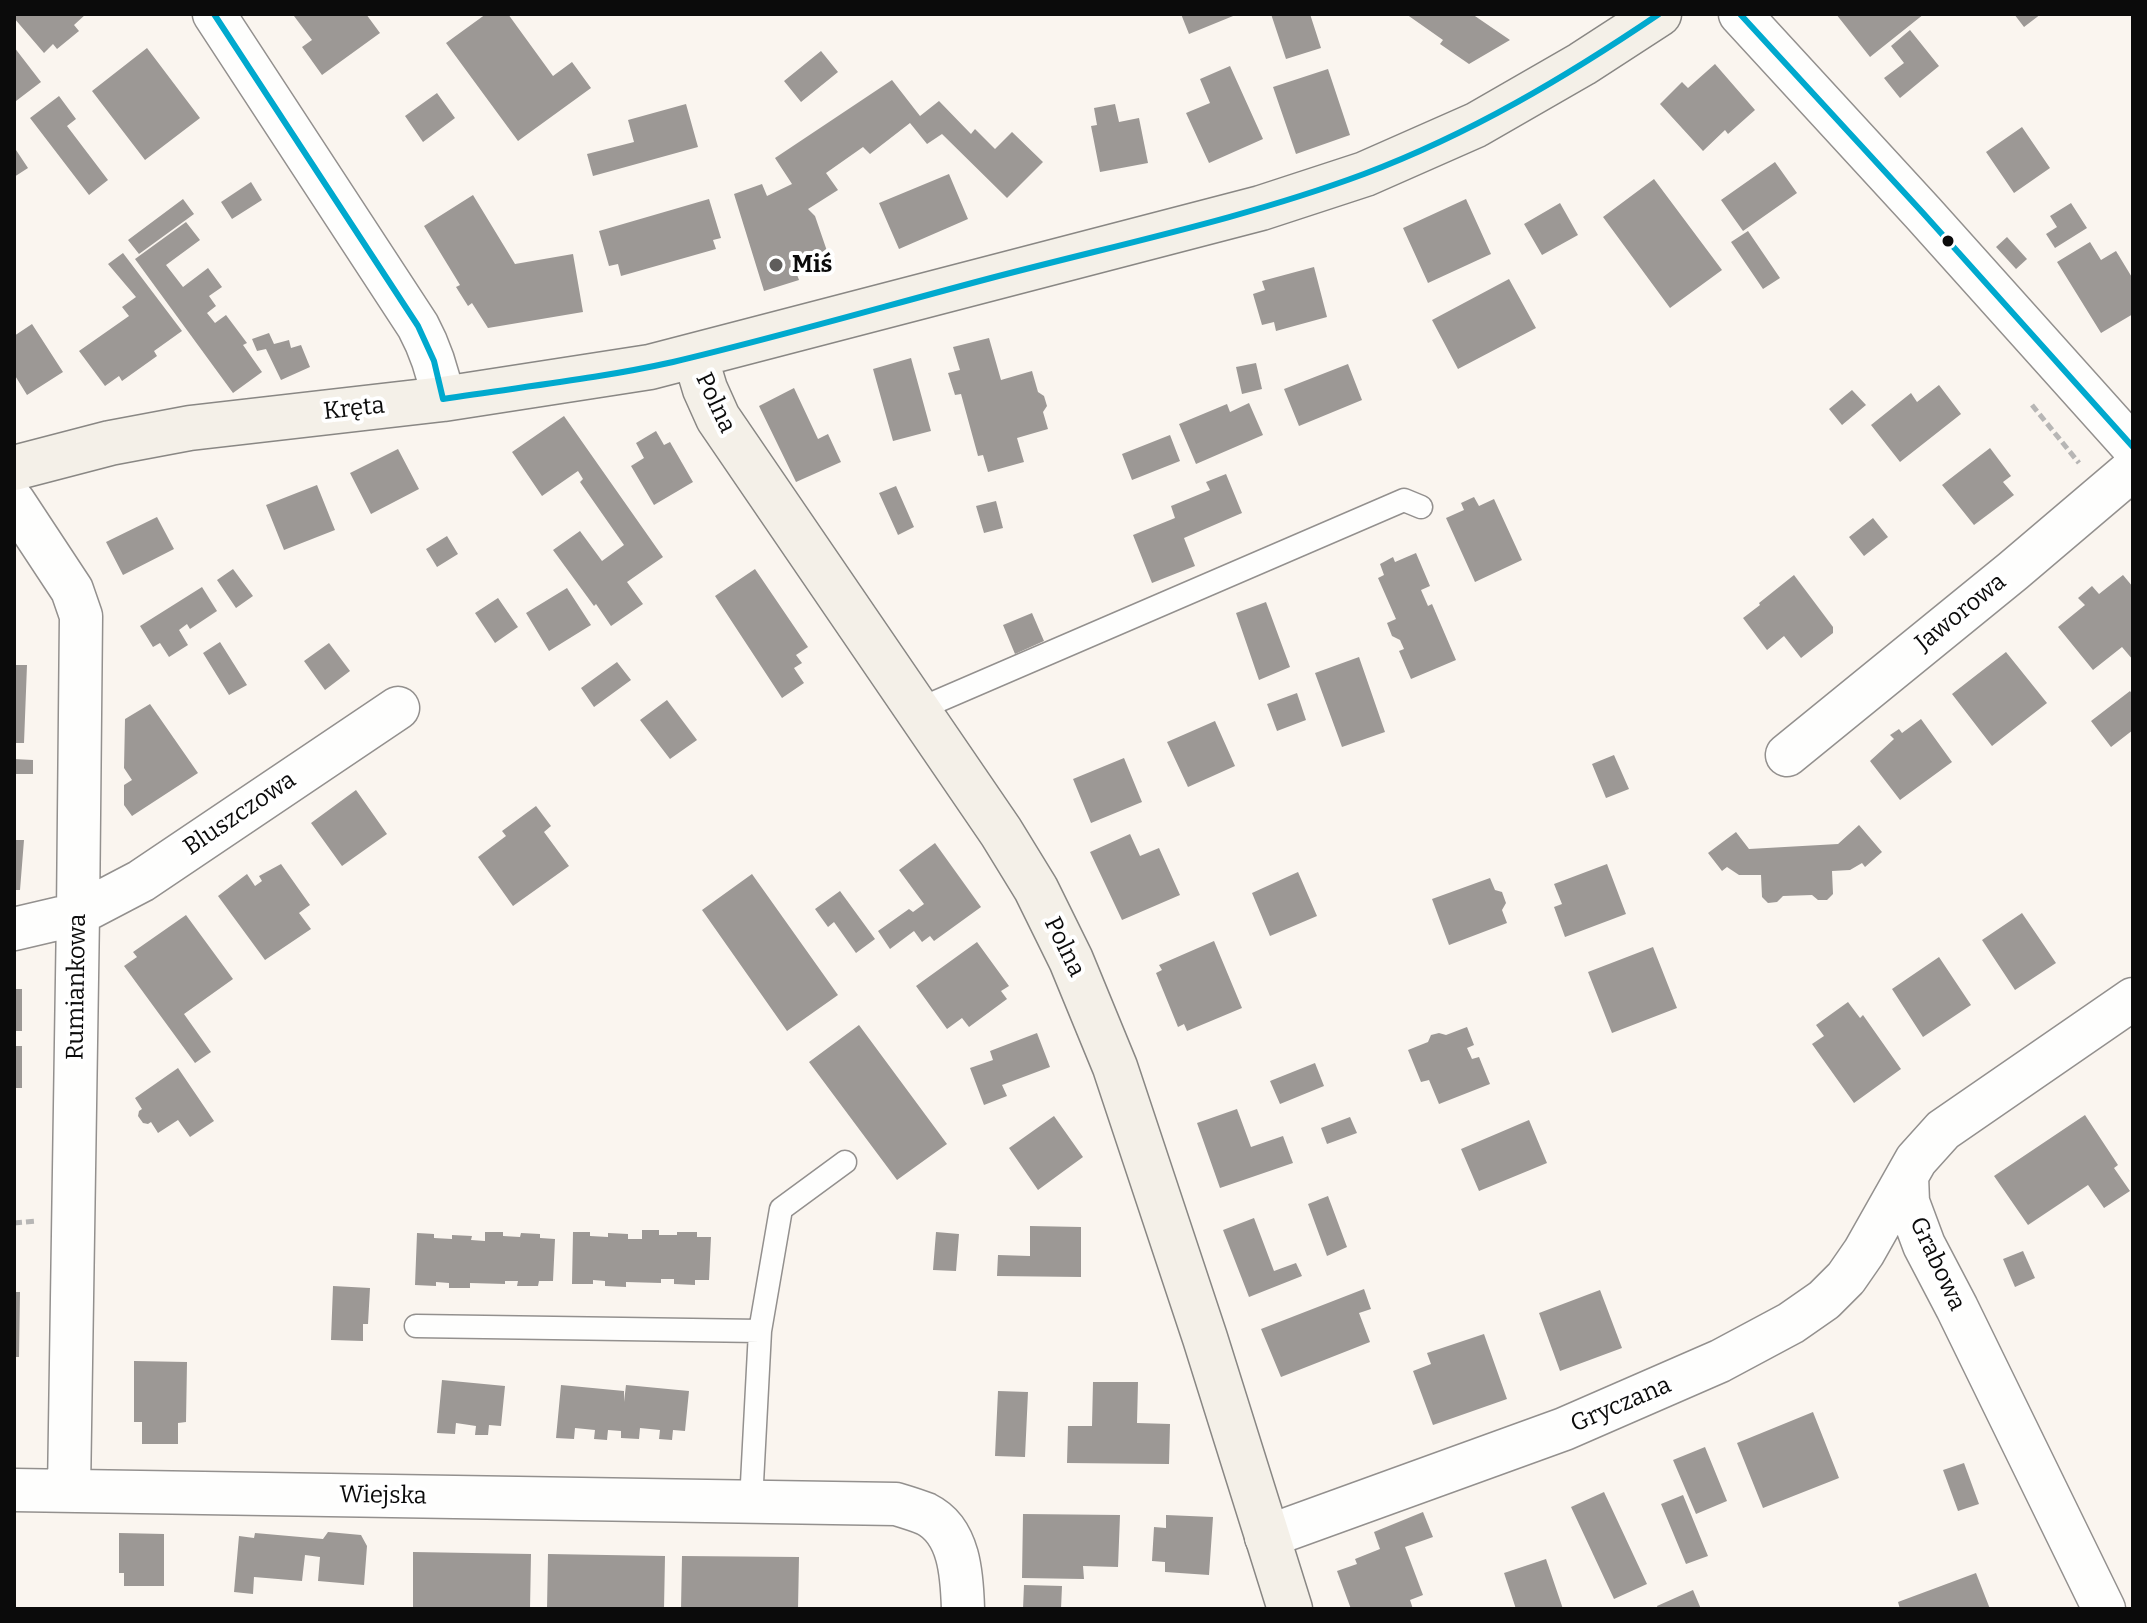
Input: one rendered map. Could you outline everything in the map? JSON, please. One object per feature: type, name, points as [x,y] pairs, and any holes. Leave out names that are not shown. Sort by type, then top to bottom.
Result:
[{"type":"street","points":[[214,14],[418,326],[434,361],[443,399]]},
{"type":"street","name":"Kręta","points":[[14,468],[110,443],[190,428],[443,399],[609,374],[695,356],[1238,214],[1342,182],[1402,159],[1500,113],[1659,14]]},
{"type":"street","points":[[1740,14],[1923,213],[2125,423]]},
{"type":"street","name":"Polna","points":[[695,356],[718,418],[1019,861],[1065,947],[1115,1067],[1186,1278],[1290,1609]]},
{"type":"street","name":"Jaworowa","points":[[1787,755],[2133,469]]},
{"type":"street","name":"Rumiankowa","points":[[14,502],[72,590],[81,616],[69,1491]]},
{"type":"street","name":"Bluszczowa","points":[[14,929],[78,914],[141,881],[398,708]]},
{"type":"street","points":[[1907,1176],[1916,1160],[1943,1130],[2133,999]]},
{"type":"street","name":"Gryczana","points":[[1266,1537],[1564,1429],[1720,1361],[1791,1323],[1824,1300],[1846,1278],[1907,1176]]},
{"type":"street","name":"Grabowa","points":[[1907,1176],[1908,1202],[1924,1245],[2104,1609]]},
{"type":"street","name":"Wiejska","points":[[14,1490],[896,1504],[929,1516],[947,1532],[962,1579],[963,1609]]},
{"type":"lane","points":[[917,710],[1404,500],[1421,507]]},
{"type":"lane","points":[[751,1502],[760,1331],[781,1209],[845,1162]]},
{"type":"lane","points":[[416,1326],[760,1331]]},
{"type":"path","points":[[2032,405],[2084,469]]},
{"type":"building","points":[[14,14],[86,14],[74,25],[79,31],[57,49],[53,44],[44,53],[14,18]]},
{"type":"building","points":[[366,14],[380,33],[322,75],[302,47],[312,40],[294,16]]},
{"type":"building","points":[[486,14],[508,14],[553,76],[572,62],[591,88],[518,141],[446,43]]},
{"type":"building","points":[[1181,14],[1238,14],[1189,34]]},
{"type":"building","points":[[1271,14],[1310,14],[1321,48],[1286,59]]},
{"type":"building","points":[[1406,14],[1472,14],[1510,40],[1469,64],[1440,44],[1443,40]]},
{"type":"building","points":[[1836,14],[1924,14],[1870,57]]},
{"type":"building","points":[[2014,14],[2041,14],[2024,27]]},
{"type":"building","points":[[1910,30],[1939,66],[1900,98],[1884,78],[1904,63],[1891,46]]},
{"type":"building","points":[[14,47],[41,82],[16,101],[14,98]]},
{"type":"building","points":[[147,48],[200,118],[145,160],[92,91]]},
{"type":"building","points":[[821,51],[838,72],[801,102],[784,81]]},
{"type":"building","points":[[1715,64],[1755,110],[1728,134],[1725,130],[1703,151],[1660,104],[1682,82],[1688,88]]},
{"type":"building","points":[[1230,66],[1263,139],[1209,163],[1186,113],[1210,103],[1200,79]]},
{"type":"building","points":[[1328,69],[1350,135],[1296,154],[1273,87]]},
{"type":"building","points":[[892,80],[920,116],[939,101],[971,134],[975,129],[995,149],[1012,132],[1043,162],[1007,198],[942,134],[927,144],[910,123],[870,154],[863,147],[826,173],[838,190],[808,209],[815,216],[827,251],[793,264],[799,280],[764,291],[734,194],[762,184],[767,196],[792,184],[775,158]]},
{"type":"building","points":[[437,93],[455,118],[423,142],[405,116]]},
{"type":"building","points":[[59,96],[76,119],[67,126],[108,180],[89,195],[30,118]]},
{"type":"building","points":[[686,104],[698,147],[593,176],[587,154],[634,142],[628,120]]},
{"type":"building","points":[[1115,104],[1119,122],[1139,118],[1148,163],[1100,172],[1091,126],[1097,125],[1094,108]]},
{"type":"building","points":[[2022,127],[2050,168],[2014,193],[1986,152]]},
{"type":"building","points":[[14,147],[28,168],[14,177]]},
{"type":"building","points":[[1775,162],[1797,193],[1743,231],[1721,200]]},
{"type":"building","points":[[949,174],[968,219],[899,249],[879,203]]},
{"type":"building","points":[[1654,179],[1722,270],[1670,308],[1603,217]]},
{"type":"building","points":[[251,182],[262,200],[232,219],[221,202]]},
{"type":"building","points":[[473,195],[515,264],[573,254],[583,312],[488,328],[472,303],[468,306],[456,287],[460,285],[424,226]]},
{"type":"building","points":[[183,199],[194,214],[139,254],[128,240]]},
{"type":"building","points":[[709,199],[721,238],[713,240],[716,249],[621,276],[618,264],[609,266],[599,231]]},
{"type":"building","points":[[1466,199],[1491,254],[1428,283],[1403,228]]},
{"type":"building","points":[[1560,203],[1578,235],[1542,255],[1524,224]]},
{"type":"building","points":[[2071,203],[2087,228],[2055,248],[2046,234],[2057,227],[2050,216]]},
{"type":"building","points":[[186,222],[200,240],[166,265],[183,287],[208,268],[222,287],[209,296],[216,306],[207,313],[215,323],[226,315],[247,343],[243,345],[262,372],[233,393],[135,259]]},
{"type":"building","points":[[1748,231],[1780,278],[1763,289],[1731,242]]},
{"type":"building","points":[[2007,237],[2027,259],[2016,269],[1996,247]]},
{"type":"building","points":[[2090,242],[2101,260],[2116,251],[2133,279],[2133,314],[2101,333],[2057,262]]},
{"type":"building","points":[[123,253],[182,331],[154,351],[157,356],[122,381],[119,376],[105,386],[79,351],[129,316],[122,307],[136,297],[108,264]]},
{"type":"building","points":[[1314,267],[1327,317],[1276,331],[1274,322],[1262,325],[1253,294],[1265,290],[1262,281]]},
{"type":"building","points":[[1509,279],[1536,328],[1458,369],[1432,320]]},
{"type":"building","points":[[32,324],[63,372],[27,395],[14,374],[14,336]]},
{"type":"building","points":[[269,333],[274,344],[289,340],[291,348],[301,345],[310,367],[281,380],[266,349],[257,351],[252,339]]},
{"type":"building","points":[[989,338],[1001,380],[1032,371],[1038,392],[1044,396],[1047,406],[1043,412],[1048,429],[1017,438],[1024,462],[988,472],[983,455],[978,456],[961,394],[955,395],[948,373],[960,370],[953,347]]},
{"type":"building","points":[[911,358],[931,431],[893,441],[873,369]]},
{"type":"building","points":[[1256,363],[1262,389],[1242,394],[1236,367]]},
{"type":"building","points":[[1348,364],[1362,400],[1299,426],[1284,389]]},
{"type":"building","points":[[1939,385],[1961,414],[1900,462],[1871,425],[1911,393],[1917,402]]},
{"type":"building","points":[[794,388],[818,439],[828,434],[841,462],[796,482],[759,406]]},
{"type":"building","points":[[1852,390],[1866,405],[1842,425],[1829,409]]},
{"type":"building","points":[[1249,403],[1263,435],[1196,464],[1179,424],[1227,404],[1230,412]]},
{"type":"building","points":[[564,416],[663,557],[627,582],[643,604],[611,626],[553,550],[580,531],[602,561],[624,545],[580,482],[583,479],[578,471],[542,496],[512,452]]},
{"type":"building","points":[[656,431],[664,445],[670,442],[693,482],[654,505],[631,466],[644,458],[636,443]]},
{"type":"building","points":[[1170,435],[1180,461],[1132,480],[1122,454]]},
{"type":"building","points":[[1990,448],[2011,476],[2003,482],[2014,495],[1974,525],[1942,485]]},
{"type":"building","points":[[398,449],[419,489],[371,514],[350,473]]},
{"type":"building","points":[[1226,474],[1242,513],[1184,538],[1195,566],[1152,583],[1133,535],[1175,518],[1171,506],[1210,490],[1206,482]]},
{"type":"building","points":[[317,485],[335,530],[284,550],[266,505]]},
{"type":"building","points":[[896,486],[914,527],[898,535],[879,493]]},
{"type":"building","points":[[1474,497],[1479,506],[1494,499],[1522,560],[1475,582],[1446,518],[1464,510],[1461,503]]},
{"type":"building","points":[[996,501],[1003,528],[984,533],[976,506]]},
{"type":"building","points":[[157,517],[174,549],[123,575],[106,542]]},
{"type":"building","points":[[1873,518],[1888,537],[1864,556],[1849,537]]},
{"type":"building","points":[[447,536],[458,554],[437,567],[426,549]]},
{"type":"building","points":[[1416,553],[1430,586],[1421,590],[1428,606],[1432,604],[1456,660],[1411,679],[1399,651],[1404,649],[1400,640],[1392,636],[1387,623],[1396,619],[1378,578],[1384,575],[1380,564],[1393,557],[1395,562]]},
{"type":"building","points":[[233,569],[253,596],[236,608],[217,580]]},
{"type":"building","points":[[755,569],[808,647],[796,655],[802,663],[794,668],[804,683],[782,698],[715,596]]},
{"type":"building","points":[[1794,575],[1833,627],[1833,633],[1801,658],[1784,636],[1767,650],[1743,618]]},
{"type":"building","points":[[2123,575],[2133,587],[2133,660],[2122,647],[2093,670],[2058,627],[2085,605],[2078,598],[2092,586],[2099,594]]},
{"type":"building","points":[[202,587],[217,611],[190,629],[187,624],[179,630],[188,645],[169,657],[160,643],[153,647],[140,626]]},
{"type":"building","points":[[567,588],[591,625],[549,651],[526,613]]},
{"type":"building","points":[[498,598],[518,627],[495,643],[475,613]]},
{"type":"building","points":[[1266,602],[1290,667],[1259,680],[1236,613]]},
{"type":"building","points":[[1032,613],[1044,641],[1015,654],[1003,625]]},
{"type":"building","points":[[220,642],[247,685],[229,695],[203,653]]},
{"type":"building","points":[[329,643],[350,671],[325,690],[304,661]]},
{"type":"building","points":[[2006,652],[2047,703],[1992,746],[1952,694]]},
{"type":"building","points":[[1359,657],[1385,732],[1342,747],[1315,673]]},
{"type":"building","points":[[617,662],[631,680],[594,707],[581,688]]},
{"type":"building","points":[[14,665],[27,665],[24,743],[14,743]]},
{"type":"building","points":[[2130,691],[2133,695],[2133,730],[2111,747],[2091,721]]},
{"type":"building","points":[[1297,693],[1306,720],[1277,731],[1267,704]]},
{"type":"building","points":[[667,700],[697,740],[670,759],[640,720]]},
{"type":"building","points":[[150,704],[198,773],[132,816],[124,805],[124,785],[132,780],[124,768],[125,719]]},
{"type":"building","points":[[1921,719],[1952,762],[1900,800],[1870,761],[1894,739],[1890,735],[1899,729],[1902,733]]},
{"type":"building","points":[[1215,721],[1235,766],[1188,787],[1167,742]]},
{"type":"building","points":[[1614,755],[1629,789],[1606,798],[1592,764]]},
{"type":"building","points":[[1124,758],[1142,802],[1091,823],[1073,779]]},
{"type":"building","points":[[14,759],[33,760],[33,774],[14,774]]},
{"type":"building","points":[[356,790],[387,834],[342,866],[311,823]]},
{"type":"building","points":[[536,806],[551,826],[544,832],[569,866],[513,906],[478,857],[506,836],[502,831]]},
{"type":"building","points":[[1859,825],[1882,852],[1865,867],[1862,863],[1850,870],[1832,871],[1833,894],[1827,900],[1818,900],[1812,895],[1783,896],[1777,902],[1768,903],[1762,897],[1761,875],[1739,875],[1727,867],[1722,871],[1708,853],[1736,832],[1749,849],[1838,844]]},
{"type":"building","points":[[1130,834],[1140,856],[1159,848],[1180,895],[1122,920],[1090,852]]},
{"type":"building","points":[[14,840],[24,840],[20,890],[14,890]]},
{"type":"building","points":[[935,843],[981,907],[934,941],[930,936],[922,942],[914,931],[890,949],[878,931],[909,909],[913,912],[924,904],[899,870]]},
{"type":"building","points":[[281,864],[310,905],[299,913],[311,929],[265,960],[218,896],[247,874],[255,886],[262,881],[259,876]]},
{"type":"building","points":[[1607,864],[1626,914],[1565,937],[1554,907],[1562,904],[1554,884]]},
{"type":"building","points":[[1298,872],[1317,916],[1270,936],[1252,893]]},
{"type":"building","points":[[752,874],[838,995],[787,1031],[702,910]]},
{"type":"building","points":[[1490,878],[1495,890],[1502,892],[1506,903],[1502,910],[1507,923],[1449,945],[1432,899]]},
{"type":"building","points":[[840,891],[875,939],[856,953],[834,922],[828,927],[815,909]]},
{"type":"building","points":[[2022,913],[2056,963],[2015,990],[1982,940]]},
{"type":"building","points":[[186,915],[233,979],[184,1014],[211,1052],[195,1063],[124,966],[137,957],[133,952]]},
{"type":"building","points":[[1214,941],[1242,1008],[1187,1031],[1184,1024],[1178,1027],[1156,973],[1162,970],[1159,965]]},
{"type":"building","points":[[977,942],[1009,986],[1001,991],[1007,999],[969,1027],[962,1018],[947,1029],[916,986]]},
{"type":"building","points":[[1653,947],[1677,1008],[1612,1033],[1588,972]]},
{"type":"building","points":[[1939,957],[1971,1005],[1923,1037],[1892,989]]},
{"type":"building","points":[[14,989],[22,989],[22,1031],[14,1031]]},
{"type":"building","points":[[1848,1002],[1860,1018],[1863,1015],[1901,1069],[1854,1103],[1812,1044],[1824,1036],[1816,1025]]},
{"type":"building","points":[[859,1025],[947,1144],[897,1180],[809,1062]]},
{"type":"building","points":[[1467,1027],[1474,1045],[1467,1048],[1472,1059],[1479,1057],[1490,1084],[1439,1104],[1429,1080],[1421,1082],[1408,1050],[1428,1042],[1431,1035],[1446,1035]]},
{"type":"building","points":[[1037,1033],[1050,1067],[1002,1085],[1007,1096],[984,1105],[970,1068],[993,1060],[990,1051]]},
{"type":"building","points":[[14,1046],[22,1046],[22,1088],[14,1088]]},
{"type":"building","points":[[1315,1063],[1324,1086],[1280,1104],[1270,1081]]},
{"type":"building","points":[[178,1068],[214,1121],[190,1137],[178,1120],[158,1133],[151,1122],[143,1123],[138,1116],[142,1109],[135,1098]]},
{"type":"building","points":[[1237,1109],[1251,1147],[1283,1136],[1293,1163],[1220,1188],[1197,1123]]},
{"type":"building","points":[[2085,1115],[2118,1165],[2114,1168],[2130,1191],[2104,1208],[2088,1185],[2028,1225],[1994,1176]]},
{"type":"building","points":[[1054,1116],[1083,1157],[1038,1190],[1009,1148]]},
{"type":"building","points":[[1350,1117],[1357,1133],[1327,1144],[1321,1128]]},
{"type":"building","points":[[1529,1120],[1547,1163],[1479,1191],[1461,1149]]},
{"type":"building","points":[[1328,1196],[1347,1247],[1327,1256],[1308,1204]]},
{"type":"building","points":[[1254,1218],[1274,1271],[1296,1263],[1302,1276],[1249,1297],[1223,1230]]},
{"type":"building","points":[[1030,1226],[1081,1227],[1081,1277],[997,1276],[998,1255],[1030,1256]]},
{"type":"building","points":[[642,1230],[659,1230],[659,1235],[697,1232],[697,1237],[711,1237],[709,1280],[695,1280],[695,1285],[674,1284],[674,1279],[661,1279],[661,1283],[626,1282],[626,1287],[605,1286],[605,1281],[593,1280],[593,1284],[572,1284],[573,1232],[590,1232],[590,1236],[608,1237],[608,1233],[628,1234],[628,1239],[642,1239]]},
{"type":"building","points":[[485,1232],[503,1232],[503,1236],[520,1237],[521,1233],[540,1234],[540,1238],[555,1239],[553,1281],[539,1281],[538,1286],[517,1286],[518,1281],[505,1281],[505,1284],[470,1283],[470,1288],[449,1288],[449,1283],[436,1282],[436,1286],[415,1285],[417,1233],[452,1239],[452,1235],[472,1236],[471,1240],[485,1241]]},
{"type":"building","points":[[936,1232],[959,1234],[956,1271],[933,1270]]},
{"type":"building","points":[[2023,1251],[2035,1278],[2015,1287],[2003,1259]]},
{"type":"building","points":[[333,1286],[370,1288],[368,1324],[363,1324],[363,1341],[331,1340]]},
{"type":"building","points":[[1364,1289],[1371,1309],[1359,1313],[1370,1342],[1281,1377],[1261,1329]]},
{"type":"building","points":[[1600,1290],[1622,1348],[1560,1371],[1539,1313]]},
{"type":"building","points":[[14,1292],[20,1292],[19,1357],[14,1357]]},
{"type":"building","points":[[1484,1334],[1507,1399],[1433,1425],[1413,1371],[1431,1364],[1427,1353]]},
{"type":"building","points":[[134,1361],[187,1362],[186,1422],[178,1423],[178,1444],[142,1444],[142,1422],[134,1422]]},
{"type":"building","points":[[442,1380],[505,1386],[501,1426],[489,1425],[488,1435],[475,1435],[476,1426],[456,1423],[455,1434],[437,1433]]},
{"type":"building","points":[[1093,1382],[1138,1382],[1137,1423],[1170,1424],[1169,1464],[1067,1463],[1068,1426],[1092,1426]]},
{"type":"building","points":[[561,1385],[624,1391],[624,1402],[626,1385],[689,1391],[685,1431],[673,1430],[672,1440],[659,1439],[660,1430],[640,1428],[639,1439],[621,1438],[621,1431],[608,1430],[607,1440],[594,1439],[595,1430],[575,1428],[574,1439],[556,1438]]},
{"type":"building","points":[[998,1391],[1028,1392],[1025,1457],[995,1456]]},
{"type":"building","points":[[1813,1412],[1839,1478],[1763,1508],[1737,1443]]},
{"type":"building","points":[[1705,1447],[1727,1501],[1696,1514],[1673,1460]]},
{"type":"building","points":[[1964,1463],[1979,1504],[1958,1511],[1943,1470]]},
{"type":"building","points":[[1604,1492],[1647,1584],[1614,1599],[1571,1507]]},
{"type":"building","points":[[1683,1495],[1708,1556],[1686,1564],[1661,1504]]},
{"type":"building","points":[[1423,1512],[1433,1537],[1405,1547],[1423,1595],[1410,1600],[1413,1609],[1351,1609],[1337,1571],[1357,1564],[1355,1559],[1380,1549],[1374,1532]]},
{"type":"building","points":[[1023,1514],[1120,1515],[1118,1567],[1083,1566],[1084,1579],[1022,1578]]},
{"type":"building","points":[[1166,1515],[1213,1517],[1209,1575],[1165,1572],[1165,1562],[1152,1561],[1154,1527],[1166,1528]]},
{"type":"building","points":[[328,1532],[361,1535],[367,1546],[364,1585],[318,1581],[320,1557],[305,1555],[302,1581],[254,1577],[253,1594],[234,1592],[239,1536],[254,1538],[255,1533],[323,1539]]},
{"type":"building","points":[[119,1533],[164,1534],[164,1586],[124,1586],[124,1573],[119,1573]]},
{"type":"building","points":[[413,1552],[531,1554],[530,1609],[413,1609]]},
{"type":"building","points":[[548,1554],[665,1556],[664,1609],[547,1609]]},
{"type":"building","points":[[682,1556],[799,1557],[798,1609],[681,1609]]},
{"type":"building","points":[[1546,1559],[1563,1609],[1516,1609],[1504,1573]]},
{"type":"building","points":[[1976,1573],[1990,1609],[1900,1609],[1898,1602]]},
{"type":"building","points":[[1024,1585],[1062,1586],[1061,1609],[1023,1609]]},
{"type":"building","points":[[1693,1590],[1701,1609],[1658,1609],[1657,1606]]},
{"type":"transit line","points":[[214,14],[418,326],[434,361],[443,399]]},
{"type":"transit line","points":[[443,399],[673,362],[1272,205],[1364,174],[1442,141],[1553,82],[1659,14]]},
{"type":"transit line","points":[[1740,14],[2133,447]]},
{"type":"place","name":"Miś","points":[[776,265]]}]
